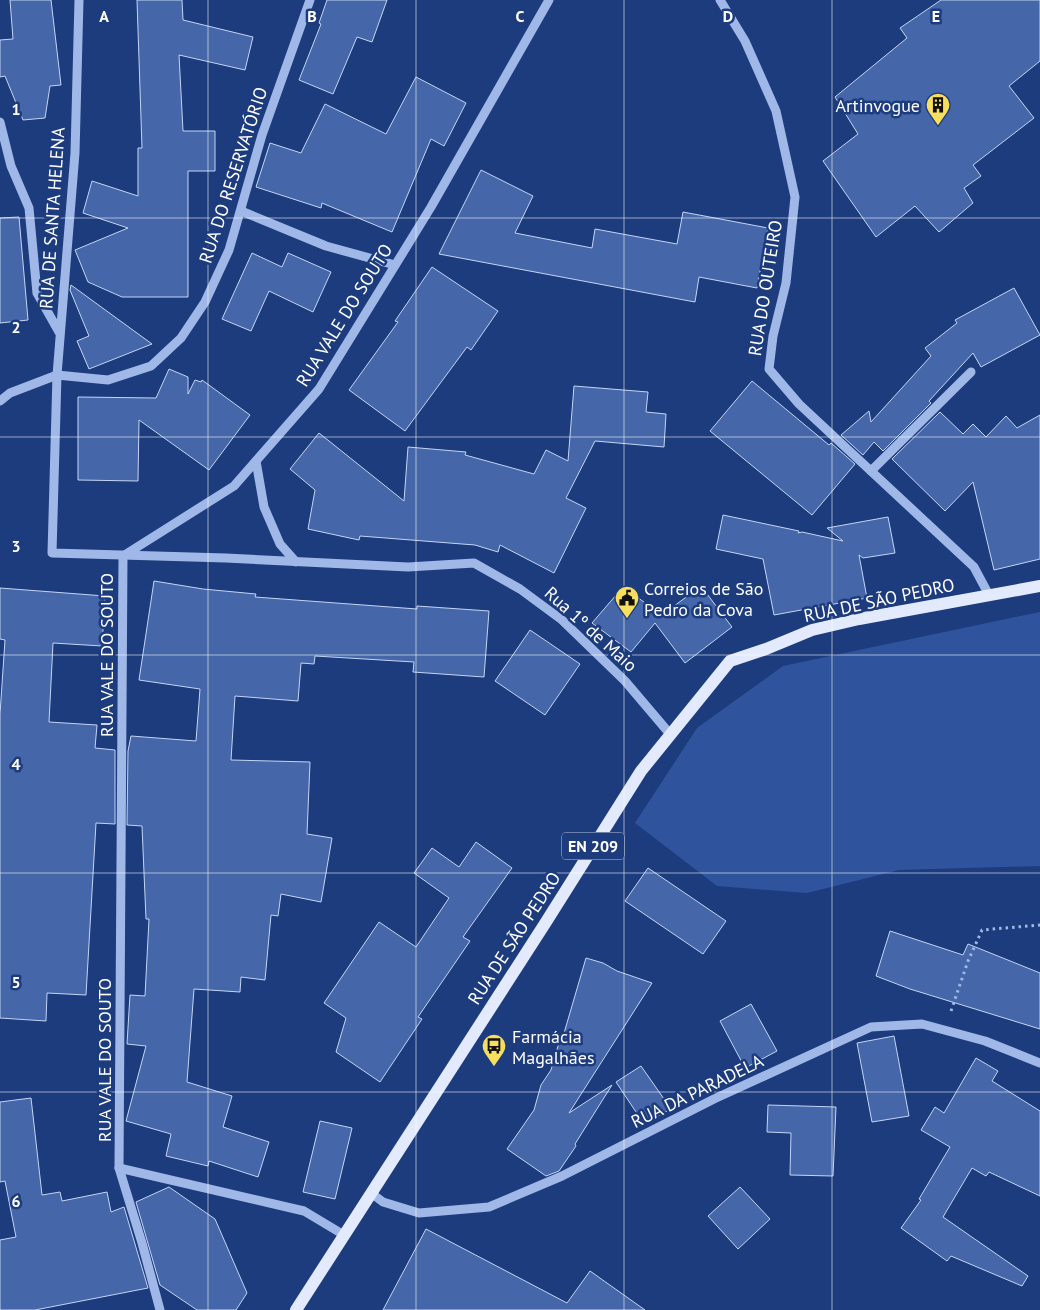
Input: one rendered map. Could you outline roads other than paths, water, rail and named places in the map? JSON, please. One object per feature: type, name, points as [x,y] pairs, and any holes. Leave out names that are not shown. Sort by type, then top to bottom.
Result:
[{"type":"main road","name":"RUA DE SÃO PEDRO","points":[[296,1310],[541,930],[640,771],[730,661],[766,649],[812,630],[859,619],[1040,586]]},
{"type":"street","name":"RUA DE SANTA HELENA","points":[[79,0],[75,153],[57,375],[52,553],[123,556]]},
{"type":"street","name":"RUA DO RESERVATÓRIO","points":[[57,375],[108,380],[151,366],[181,338],[205,302],[229,250],[262,135],[310,0]]},
{"type":"street","name":"RUA VALE DO SOUTO","points":[[160,1310],[119,1168],[123,556],[234,486],[319,389],[430,207],[549,0]]},
{"type":"street","name":"RUA DO OUTEIRO","points":[[720,0],[745,41],[776,111],[795,197],[786,283],[773,336],[768,369],[800,404],[974,567],[988,595]]},
{"type":"street","points":[[0,122],[11,166],[29,208],[38,293],[60,332]]},
{"type":"street","points":[[241,211],[326,246],[395,265]]},
{"type":"street","points":[[871,471],[971,372]]},
{"type":"street","points":[[0,401],[10,393],[57,375]]},
{"type":"street","points":[[256,461],[264,506],[280,544],[296,562]]},
{"type":"street","name":"Rua 1º de Maio","points":[[123,556],[226,558],[408,567],[474,563],[520,589],[562,620],[625,681],[670,734]]},
{"type":"street","name":"RUA DA PARADELA","points":[[371,1194],[383,1202],[419,1214],[489,1207],[562,1176],[714,1098],[871,1027],[922,1024],[985,1041],[1040,1063]]},
{"type":"street","points":[[119,1168],[304,1212],[344,1234]]},
{"type":"place","name":"Artinvogue","points":[[938,126]]},
{"type":"place","name":"Correios de São Pedro da Cova","points":[[627,619]]},
{"type":"place","name":"Farmácia Magalhães","points":[[494,1067]]}]
